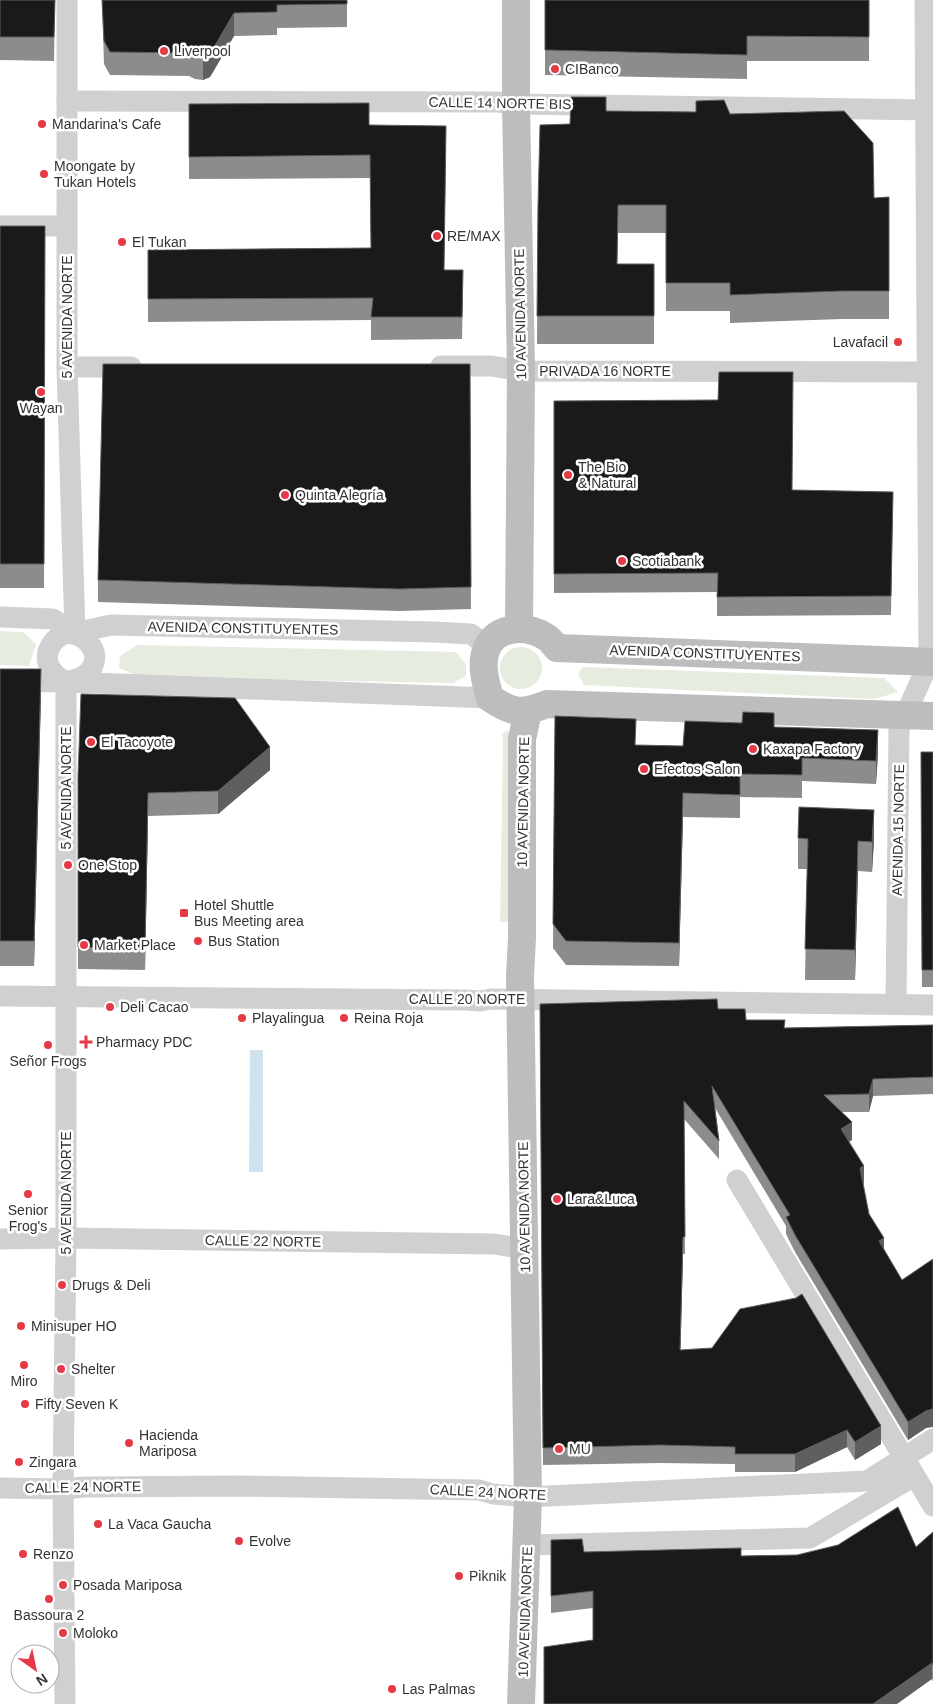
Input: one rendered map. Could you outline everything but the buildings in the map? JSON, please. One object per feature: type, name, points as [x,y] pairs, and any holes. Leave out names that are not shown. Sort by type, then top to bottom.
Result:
[{"type":"street","name":"5 AVENIDA NORTE","points":[[67,0],[67,367],[75,634]]},
{"type":"street","name":"10 AVENIDA NORTE","points":[[516,0],[521,371],[519,628]]},
{"type":"street","points":[[925,0],[930,110],[931,662]]},
{"type":"street","name":"CALLE 14 NORTE BIS","points":[[67,101],[497,102],[516,104],[930,110]]},
{"type":"street","points":[[0,226],[66,226]]},
{"type":"street","name":"PRIVADA 16 NORTE","points":[[424,366],[492,366],[521,371],[930,372]]},
{"type":"street","points":[[67,367],[146,367]]},
{"type":"street","points":[[0,617],[53,618],[75,634]]},
{"type":"street","name":"AVENIDA CONSTITUYENTES","points":[[75,634],[111,625],[434,632],[471,634],[489,644]]},
{"type":"street","points":[[490,698],[485,680],[484,661],[489,644],[501,633],[519,628]]},
{"type":"street","name":"AVENIDA CONSTITUYENTES","points":[[519,628],[533,630],[548,638],[557,648],[931,662]]},
{"type":"street","points":[[67,633],[82,636],[92,646],[94,660],[87,674],[81,678],[66,682],[52,671],[48,664],[47,656],[53,642],[59,636],[67,633]]},
{"type":"street","name":"AVENIDA 15 NORTE","points":[[896,1004],[898,729],[931,662]]},
{"type":"street","points":[[0,681],[490,698],[508,708],[528,711],[547,704],[933,716]]},
{"type":"street","name":"5 AVENIDA NORTE","points":[[65,1704],[63,1490],[66,1238],[66,682]]},
{"type":"street","name":"10 AVENIDA NORTE","points":[[521,1704],[528,1497],[520,976],[522,938],[522,739],[528,711]]},
{"type":"street","name":"CALLE 20 NORTE","points":[[0,996],[480,1001],[491,999],[933,1005]]},
{"type":"street","points":[[737,1180],[933,1506]]},
{"type":"street","name":"CALLE 22 NORTE","points":[[0,1239],[66,1238],[494,1244],[525,1248]]},
{"type":"street","name":"CALLE 24 NORTE","points":[[527,1545],[810,1538],[908,1467],[933,1439]]},
{"type":"street","name":"CALLE 24 NORTE","points":[[0,1488],[63,1490],[95,1487],[237,1486],[479,1490],[493,1494],[528,1497],[867,1480],[908,1467]]},
{"type":"shaded area","points":[[0,631],[23,632],[36,644],[29,666],[0,665]]},
{"type":"shaded area","points":[[137,645],[456,652],[466,664],[466,676],[453,683],[140,677],[119,668],[120,656]]},
{"type":"shaded area","points":[[521,647],[536,653],[542,668],[536,683],[521,689],[506,683],[500,668],[506,653]]},
{"type":"shaded area","points":[[583,667],[884,678],[898,692],[875,699],[584,685],[578,674]]},
{"type":"shaded area","points":[[508,730],[508,922],[500,922],[502,734]]},
{"type":"water","points":[[250,1050],[263,1050],[263,1172],[249,1172]]},
{"type":"place","name":"Liverpool","points":[[164,51]]},
{"type":"place","name":"CIBanco","points":[[555,69]]},
{"type":"place","name":"Mandarina's Cafe","points":[[42,124]]},
{"type":"place","name":"Moongate by Tukan Hotels","points":[[44,174]]},
{"type":"place","name":"RE/MAX","points":[[437,236]]},
{"type":"place","name":"El Tukan","points":[[122,242]]},
{"type":"place","name":"Lavafacil","points":[[898,342]]},
{"type":"place","name":"Wayan","points":[[41,392]]},
{"type":"place","name":"The Bio & Natural","points":[[568,475]]},
{"type":"place","name":"Quinta Alegría","points":[[285,495]]},
{"type":"place","name":"Scotiabank","points":[[622,561]]},
{"type":"place","name":"El Tacoyote","points":[[91,742]]},
{"type":"place","name":"Kaxapa Factory","points":[[753,749]]},
{"type":"place","name":"Efectos Salon","points":[[644,769]]},
{"type":"place","name":"One Stop","points":[[68,865]]},
{"type":"place","name":"Hotel Shuttle Bus Meeting area","points":[[184,913]]},
{"type":"place","name":"Bus Station","points":[[198,941]]},
{"type":"place","name":"Market Place","points":[[84,945]]},
{"type":"place","name":"Deli Cacao","points":[[110,1007]]},
{"type":"place","name":"Playalingua","points":[[242,1018]]},
{"type":"place","name":"Reina Roja","points":[[344,1018]]},
{"type":"place","name":"Pharmacy PDC","points":[[86,1042]]},
{"type":"place","name":"Señor Frogs","points":[[48,1045]]},
{"type":"place","name":"Senior Frog's","points":[[28,1194]]},
{"type":"place","name":"Lara&Luca","points":[[557,1199]]},
{"type":"place","name":"Drugs & Deli","points":[[62,1285]]},
{"type":"place","name":"Minisuper HO","points":[[21,1326]]},
{"type":"place","name":"Miro","points":[[24,1365]]},
{"type":"place","name":"Shelter","points":[[61,1369]]},
{"type":"place","name":"Fifty Seven K","points":[[25,1404]]},
{"type":"place","name":"Hacienda Mariposa","points":[[129,1443]]},
{"type":"place","name":"MU","points":[[559,1449]]},
{"type":"place","name":"Zingara","points":[[19,1462]]},
{"type":"place","name":"La Vaca Gaucha","points":[[98,1524]]},
{"type":"place","name":"Evolve","points":[[239,1541]]},
{"type":"place","name":"Renzo","points":[[23,1554]]},
{"type":"place","name":"Piknik","points":[[459,1576]]},
{"type":"place","name":"Posada Mariposa","points":[[63,1585]]},
{"type":"place","name":"Bassoura 2","points":[[49,1599]]},
{"type":"place","name":"Moloko","points":[[63,1633]]},
{"type":"place","name":"Las Palmas","points":[[392,1689]]}]
